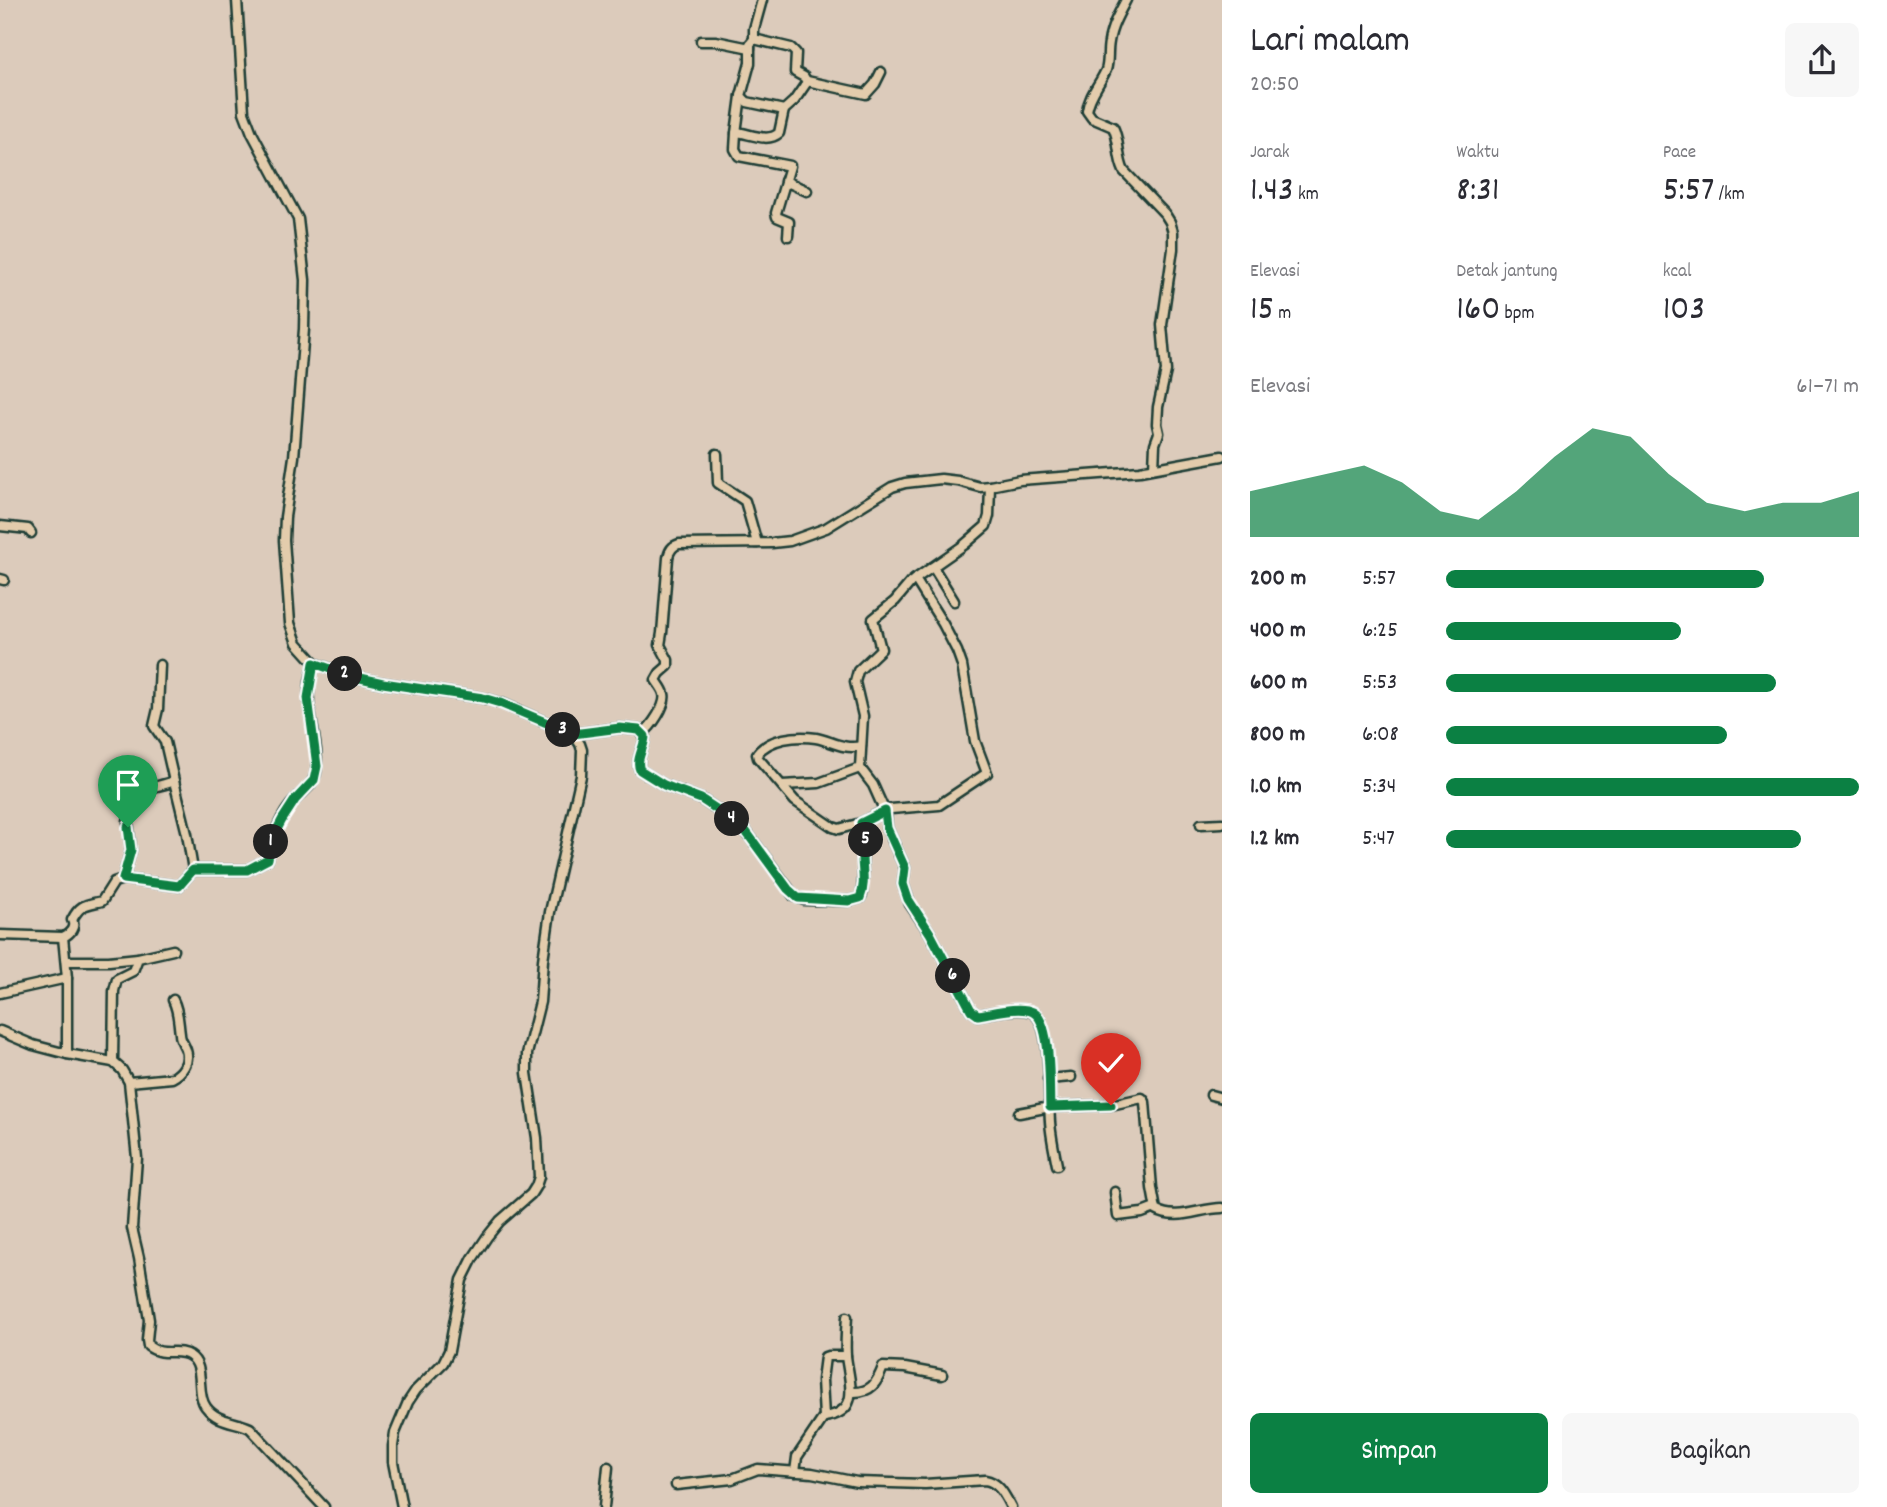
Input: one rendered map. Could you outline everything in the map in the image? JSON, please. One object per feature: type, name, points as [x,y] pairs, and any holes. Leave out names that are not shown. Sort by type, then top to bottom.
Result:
[{"type":"street","points":[[237,0],[244,112],[251,133],[298,219],[305,280],[304,330],[294,457],[284,540],[290,623],[297,643],[314,663],[347,675],[483,698],[573,734],[620,728],[639,730],[645,740],[637,766],[640,770],[664,785],[701,799],[742,826],[788,889],[798,898],[849,901],[860,898],[863,887],[862,852],[866,842],[861,823]]},
{"type":"street","points":[[762,0],[741,96],[734,149],[737,155],[790,166],[776,216],[789,222],[788,236]]},
{"type":"street","points":[[1126,0],[1114,23],[1105,71],[1089,100],[1087,111],[1092,118],[1113,127],[1120,164],[1124,171],[1165,214],[1173,232],[1162,325],[1166,371],[1158,407],[1159,433],[1155,444],[1154,468]]},
{"type":"street","points":[[701,41],[793,49],[796,53],[795,72],[807,81],[866,94],[875,85],[881,72]]},
{"type":"street","points":[[736,133],[773,138],[779,133],[783,110],[794,101],[807,81]]},
{"type":"street","points":[[741,96],[747,102],[783,110]]},
{"type":"street","points":[[785,181],[807,191]]},
{"type":"street","points":[[717,454],[718,483],[746,501],[757,543]]},
{"type":"street","points":[[643,733],[653,723],[664,701],[664,691],[656,680],[668,666],[668,660],[660,645],[667,558],[671,548],[679,544],[790,541],[827,528],[897,484],[941,479],[980,487],[1020,480],[1154,468],[1222,456]]},
{"type":"street","points":[[990,486],[986,526],[915,579],[895,601],[873,619],[881,649],[858,671],[855,682],[863,716],[860,768],[873,785],[885,811],[887,828],[905,868],[903,884],[908,899],[930,933],[971,1010],[978,1015],[1018,1010],[1035,1013],[1040,1020],[1046,1037],[1051,1139],[1057,1165]]},
{"type":"street","points":[[0,526],[29,529],[31,533]]},
{"type":"street","points":[[933,567],[954,601]]},
{"type":"street","points":[[861,746],[847,748],[807,737],[786,739],[770,744],[760,750],[757,756],[795,801],[839,829],[861,823],[885,811],[939,805],[987,773],[975,741],[957,650],[915,579]]},
{"type":"street","points":[[0,935],[68,935],[74,924],[72,920],[76,910],[88,903],[102,901],[114,882],[123,879],[179,886],[193,870],[247,870],[268,859],[271,841],[282,820],[295,800],[314,780],[317,766],[308,698],[314,663]]},
{"type":"street","points":[[160,665],[158,709],[154,726],[165,742],[193,870]]},
{"type":"street","points":[[402,1507],[393,1462],[393,1446],[408,1402],[415,1391],[443,1363],[449,1351],[462,1280],[472,1258],[500,1221],[531,1194],[539,1177],[527,1055],[540,1002],[550,912],[582,776],[582,750],[573,734]]},
{"type":"street","points":[[782,785],[819,783],[860,768]]},
{"type":"street","points":[[123,879],[131,850],[128,821],[137,803],[138,794],[141,790],[161,787],[174,781]]},
{"type":"street","points":[[1201,824],[1222,823]]},
{"type":"street","points":[[63,937],[66,961],[67,1054]]},
{"type":"street","points":[[66,961],[109,961],[173,950]]},
{"type":"street","points":[[113,1062],[115,986],[118,977],[133,971],[138,958]]},
{"type":"street","points":[[0,993],[66,978]]},
{"type":"street","points":[[129,1082],[176,1077],[185,1065],[187,1053],[180,1036],[178,1011],[173,1000]]},
{"type":"street","points":[[0,1031],[33,1045],[113,1062],[122,1070],[129,1082],[137,1158],[132,1228],[149,1320],[146,1340],[148,1346],[159,1352],[178,1352],[191,1356],[198,1364],[201,1398],[206,1408],[227,1422],[250,1428],[324,1507]]},
{"type":"street","points":[[1048,1079],[1071,1077]]},
{"type":"street","points":[[1211,1095],[1222,1098]]},
{"type":"street","points":[[1019,1112],[1050,1107],[1102,1106],[1142,1098],[1145,1101],[1155,1208],[1162,1213],[1178,1215],[1222,1208]]},
{"type":"street","points":[[1115,1192],[1118,1216],[1142,1213],[1155,1208]]},
{"type":"street","points":[[824,1417],[842,1411],[852,1392],[846,1356],[847,1317]]},
{"type":"street","points":[[795,1472],[797,1457],[824,1417],[822,1380],[825,1357],[846,1356]]},
{"type":"street","points":[[852,1392],[866,1391],[873,1387],[878,1382],[883,1367],[942,1375]]},
{"type":"street","points":[[604,1507],[608,1467]]},
{"type":"street","points":[[676,1485],[732,1479],[758,1469],[858,1482],[925,1484],[985,1480],[991,1481],[999,1488],[1011,1507]]},
{"type":"route","points":[[128,827],[131,850],[123,879],[179,886],[193,870],[247,870],[268,859],[271,841],[282,820],[295,800],[314,780],[317,766],[308,698],[314,663],[347,675],[383,683],[483,698],[573,734],[620,728],[639,730],[645,736],[637,766],[640,770],[664,785],[701,799],[742,826],[788,889],[794,896],[804,900],[849,901],[860,898],[863,887],[862,852],[866,842],[861,823],[885,811],[887,828],[905,868],[902,880],[910,904],[930,933],[971,1010],[978,1015],[1027,1010],[1038,1016],[1047,1045],[1050,1107],[1111,1105]]}]
